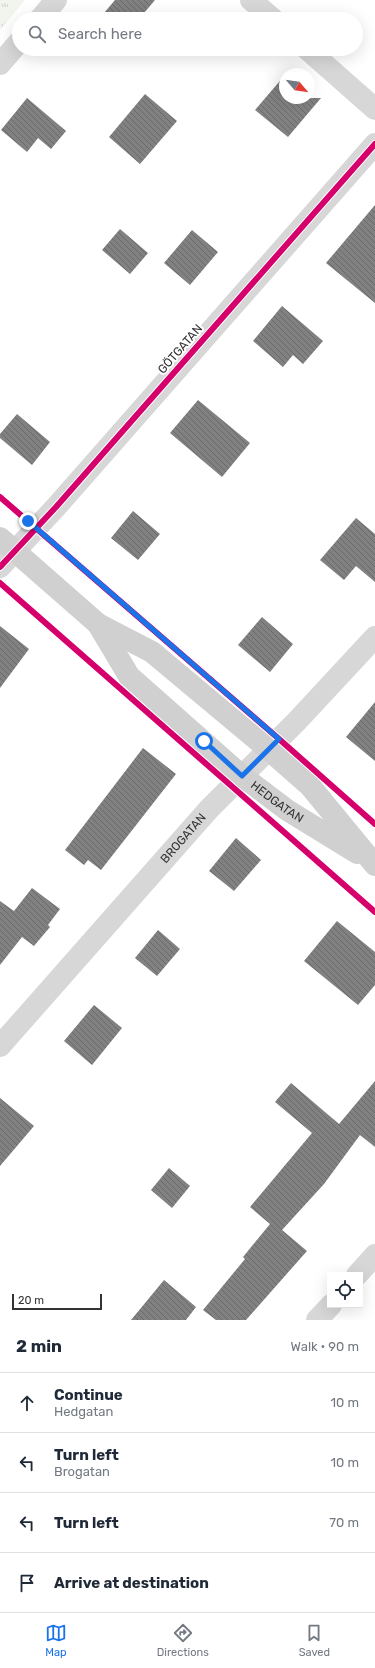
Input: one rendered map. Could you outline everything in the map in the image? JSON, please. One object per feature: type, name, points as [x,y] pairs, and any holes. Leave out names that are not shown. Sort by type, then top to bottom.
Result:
[{"type":"main road","name":"HEDGATAN","points":[[8,544],[98,624],[152,652],[268,749],[310,786],[373,863]]},
{"type":"main road","name":"HEDGATAN","points":[[98,624],[129,676],[242,776],[287,810],[373,863]]},
{"type":"street","points":[[46,12],[56,0]]},
{"type":"street","points":[[251,0],[265,12]]},
{"type":"street","points":[[0,64],[12,50]]},
{"type":"street","points":[[315,56],[375,109]]},
{"type":"street","name":"GÖTGATAN","points":[[0,567],[8,544],[56,507],[375,144]]},
{"type":"street","name":"BROGATAN","points":[[0,1046],[209,808],[242,776],[375,638]]},
{"type":"street","points":[[360,1272],[375,1255]]},
{"type":"street","points":[[317,1320],[327,1308]]},
{"type":"green space","points":[[0,0],[25,0],[15,12],[12,12],[12,16],[0,30]]},
{"type":"building","points":[[115,0],[155,0],[145,12],[105,12]]},
{"type":"building","points":[[279,82],[279,104],[315,104],[315,98],[321,98],[288,137],[255,110]]},
{"type":"building","points":[[145,94],[177,121],[140,164],[109,137]]},
{"type":"building","points":[[27,98],[66,131],[51,149],[38,138],[27,152],[1,130]]},
{"type":"building","points":[[375,205],[375,303],[326,263]]},
{"type":"building","points":[[120,229],[148,253],[130,274],[102,250]]},
{"type":"building","points":[[192,230],[218,252],[190,285],[164,263]]},
{"type":"building","points":[[282,306],[323,341],[303,364],[293,355],[283,367],[253,341]]},
{"type":"building","points":[[198,400],[250,443],[222,477],[170,433]]},
{"type":"building","points":[[17,414],[50,442],[32,465],[0,438],[0,434]]},
{"type":"building","points":[[133,511],[160,534],[138,560],[111,538]]},
{"type":"building","points":[[356,518],[375,534],[375,582],[356,566],[344,580],[320,560]]},
{"type":"building","points":[[262,617],[293,644],[270,672],[238,645]]},
{"type":"building","points":[[0,626],[29,649],[0,688]]},
{"type":"building","points":[[375,702],[375,761],[346,737]]},
{"type":"building","points":[[143,748],[176,774],[101,870],[88,860],[84,865],[65,850]]},
{"type":"building","points":[[236,838],[261,860],[234,891],[209,871]]},
{"type":"building","points":[[32,888],[60,909],[48,925],[50,927],[34,946],[22,937],[0,965],[0,901],[14,911]]},
{"type":"building","points":[[337,921],[375,952],[375,985],[358,1005],[304,961]]},
{"type":"building","points":[[158,930],[180,949],[157,976],[135,958]]},
{"type":"building","points":[[94,1005],[122,1028],[92,1065],[64,1041]]},
{"type":"building","points":[[375,1081],[375,1147],[360,1135],[324,1184],[282,1230],[307,1251],[246,1320],[216,1320],[203,1310],[245,1259],[243,1257],[270,1224],[250,1207],[312,1133],[275,1102],[291,1083],[339,1124]]},
{"type":"building","points":[[0,1098],[34,1126],[0,1166]]},
{"type":"building","points":[[169,1168],[190,1186],[172,1208],[151,1190]]},
{"type":"building","points":[[164,1280],[196,1307],[186,1320],[131,1320]]},
{"type":"cycle path","points":[[0,567],[56,507],[375,144]]},
{"type":"cycle path","points":[[0,497],[375,824]]},
{"type":"cycle path","points":[[0,583],[375,912]]},
{"type":"route","points":[[28,521],[279,739],[242,776],[204,741]]}]
